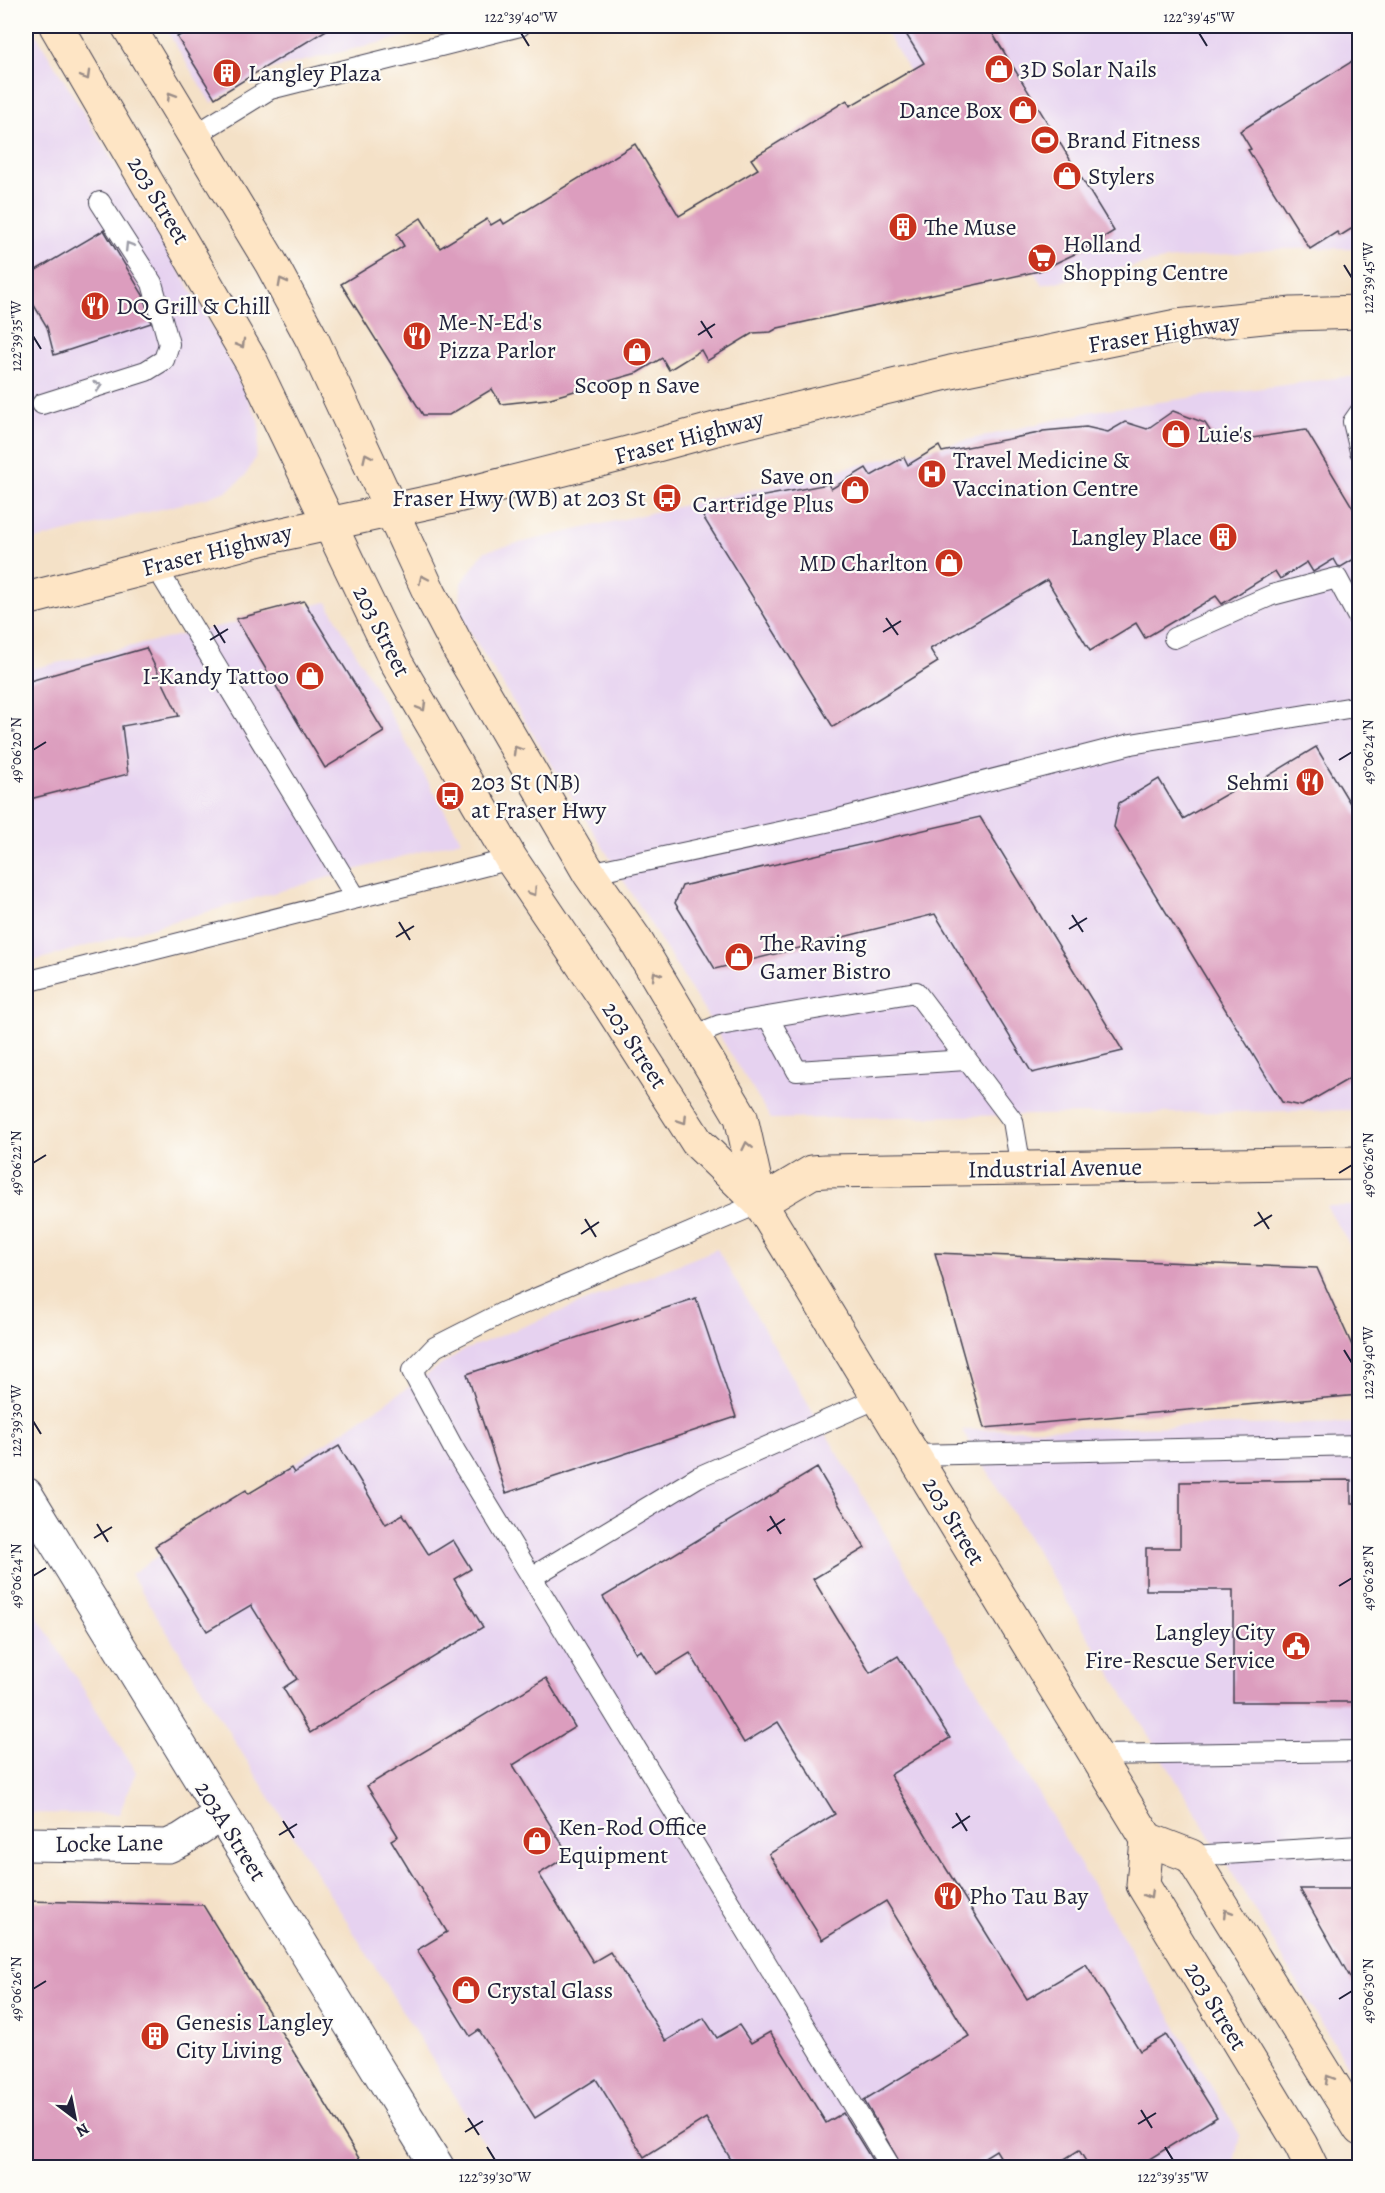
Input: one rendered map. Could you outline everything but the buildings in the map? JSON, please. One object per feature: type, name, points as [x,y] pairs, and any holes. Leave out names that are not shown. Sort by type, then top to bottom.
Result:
[{"type":"main road","name":"203 Street","points":[[56,26],[252,363],[397,664],[511,859],[606,1000],[697,1142],[760,1203],[1147,1839],[1143,1885],[1301,2160]]},
{"type":"main road","name":"203 Street","points":[[128,26],[272,263],[313,341],[430,594],[460,651],[589,873],[635,939],[741,1117],[760,1203]]},
{"type":"main road","name":"Fraser Highway","points":[[26,599],[331,523],[453,497],[719,428],[951,372],[1177,326],[1292,314],[1359,312]]},
{"type":"main road","name":"Industrial Avenue","points":[[760,1203],[812,1173],[1359,1163]]},
{"type":"main road","points":[[1147,1839],[1191,1856],[1359,2129]]},
{"type":"street","name":"203A Street","points":[[26,1494],[438,2168]]},
{"type":"street","name":"Locke Lane","points":[[26,1844],[168,1846],[221,1814]]},
{"type":"lane","points":[[195,135],[270,90],[520,26]]},
{"type":"lane","points":[[42,404],[146,371],[164,360],[169,344],[152,283],[100,202]]},
{"type":"lane","points":[[1359,412],[1353,422],[1359,451]]},
{"type":"lane","points":[[155,566],[357,898]]},
{"type":"lane","points":[[1174,638],[1272,595],[1337,578],[1359,621]]},
{"type":"lane","points":[[589,873],[831,821],[1131,744],[1354,707],[1359,716]]},
{"type":"lane","points":[[26,982],[511,859]]},
{"type":"lane","points":[[693,1036],[720,1025],[916,992],[1013,1121],[1021,1168]]},
{"type":"lane","points":[[768,1017],[796,1071],[966,1060]]},
{"type":"lane","points":[[760,1203],[504,1312],[435,1347],[412,1371],[456,1451],[891,2168]]},
{"type":"lane","points":[[532,1577],[698,1477],[878,1398]]},
{"type":"lane","points":[[914,1455],[1359,1445]]},
{"type":"lane","points":[[1097,1755],[1359,1750]]},
{"type":"lane","points":[[1191,1856],[1359,1846]]},
{"type":"shaded area","points":[[26,26],[31,26],[199,303],[234,369],[258,420],[260,432],[256,456],[250,468],[244,477],[227,491],[26,542]]},
{"type":"shaded area","name":"Langley Plaza","points":[[164,26],[449,26],[267,70],[211,103]]},
{"type":"shaded area","points":[[882,26],[1359,26],[1359,248],[1279,249],[1164,260],[1042,285]]},
{"type":"shaded area","points":[[1343,377],[1359,377],[1359,1110],[771,1119],[460,616],[461,583],[485,551],[1094,411]]},
{"type":"shaded area","points":[[327,602],[461,840],[26,963],[26,670]]},
{"type":"shaded area","points":[[1326,1206],[1359,1206],[1359,1260]]},
{"type":"shaded area","points":[[717,1249],[1240,2135],[1233,2167],[499,2167],[131,1574],[462,1351]]},
{"type":"shaded area","points":[[1359,1423],[1359,2086],[1204,1826],[962,1430]]},
{"type":"shaded area","points":[[26,1599],[136,1772],[119,1814],[26,1813]]},
{"type":"place","name":"3D Solar Nails","points":[[999,69]]},
{"type":"place","name":"Langley Plaza","points":[[227,73]]},
{"type":"place","name":"Dance Box","points":[[1023,110]]},
{"type":"place","name":"Brand Fitness","points":[[1045,140]]},
{"type":"place","name":"Stylers","points":[[1067,176]]},
{"type":"place","name":"The Muse","points":[[903,227]]},
{"type":"place","name":"Holland Shopping Centre","points":[[1042,258]]},
{"type":"place","name":"DQ Grill & Chill","points":[[95,306]]},
{"type":"place","name":"Me-N-Ed's Pizza Parlor","points":[[417,336]]},
{"type":"place","name":"Scoop n Save","points":[[637,352]]},
{"type":"place","name":"Luie's","points":[[1176,434]]},
{"type":"place","name":"Travel Medicine & Vaccination Centre","points":[[932,474]]},
{"type":"place","name":"Save on Cartridge Plus","points":[[855,490]]},
{"type":"place","name":"Fraser Hwy (WB) at 203 St","points":[[667,498]]},
{"type":"place","name":"Langley Place","points":[[1223,537]]},
{"type":"place","name":"MD Charlton","points":[[949,563]]},
{"type":"place","name":"I-Kandy Tattoo","points":[[310,676]]},
{"type":"place","name":"Sehmi","points":[[1310,782]]},
{"type":"place","name":"203 St (NB) at Fraser Hwy","points":[[450,796]]},
{"type":"place","name":"The Raving Gamer Bistro","points":[[739,957]]},
{"type":"place","name":"Langley City Fire-Rescue Service","points":[[1296,1646]]},
{"type":"place","name":"Ken-Rod Office Equipment","points":[[537,1841]]},
{"type":"place","name":"Pho Tau Bay","points":[[948,1896]]},
{"type":"place","name":"Crystal Glass","points":[[466,1990]]},
{"type":"place","name":"Genesis Langley City Living","points":[[155,2036]]}]
